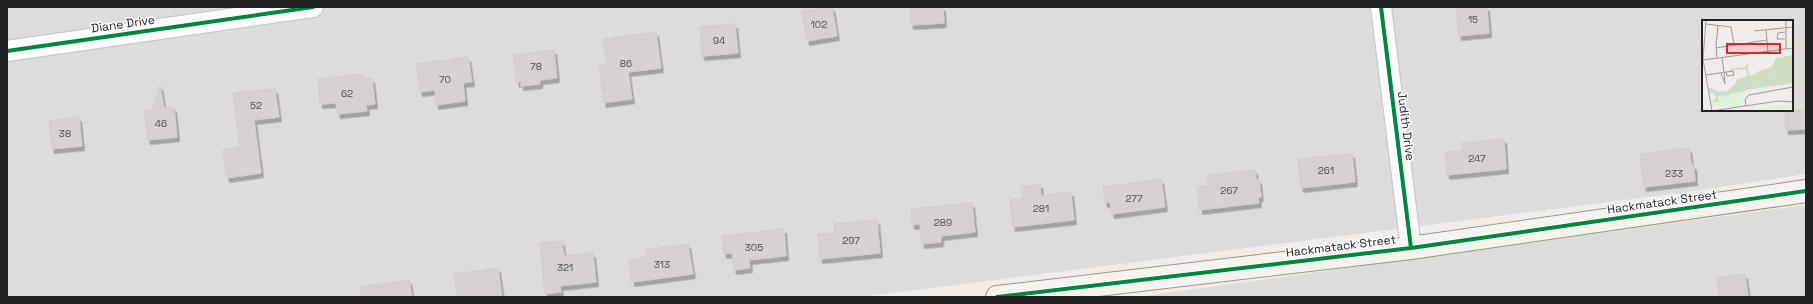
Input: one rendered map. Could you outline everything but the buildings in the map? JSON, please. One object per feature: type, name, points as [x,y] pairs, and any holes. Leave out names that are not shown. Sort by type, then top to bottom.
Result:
[{"type":"street","name":"Diane Drive","points":[[7,51],[232,13],[313,7]]},
{"type":"street","name":"Judith Drive","points":[[1381,7],[1411,248]]},
{"type":"street","name":"Hackmatack Street","points":[[997,297],[1411,248],[1806,191]]},
{"type":"shaded area","points":[[7,7],[1806,7],[1806,174],[1680,193],[861,297],[7,297]]},
{"type":"shaded area","points":[[1806,205],[1806,297],[1137,297]]},
{"type":"cycle path","points":[[7,51],[313,7]]},
{"type":"cycle path","points":[[1381,7],[1411,248]]},
{"type":"cycle path","points":[[997,297],[1411,248],[1806,191]]}]
